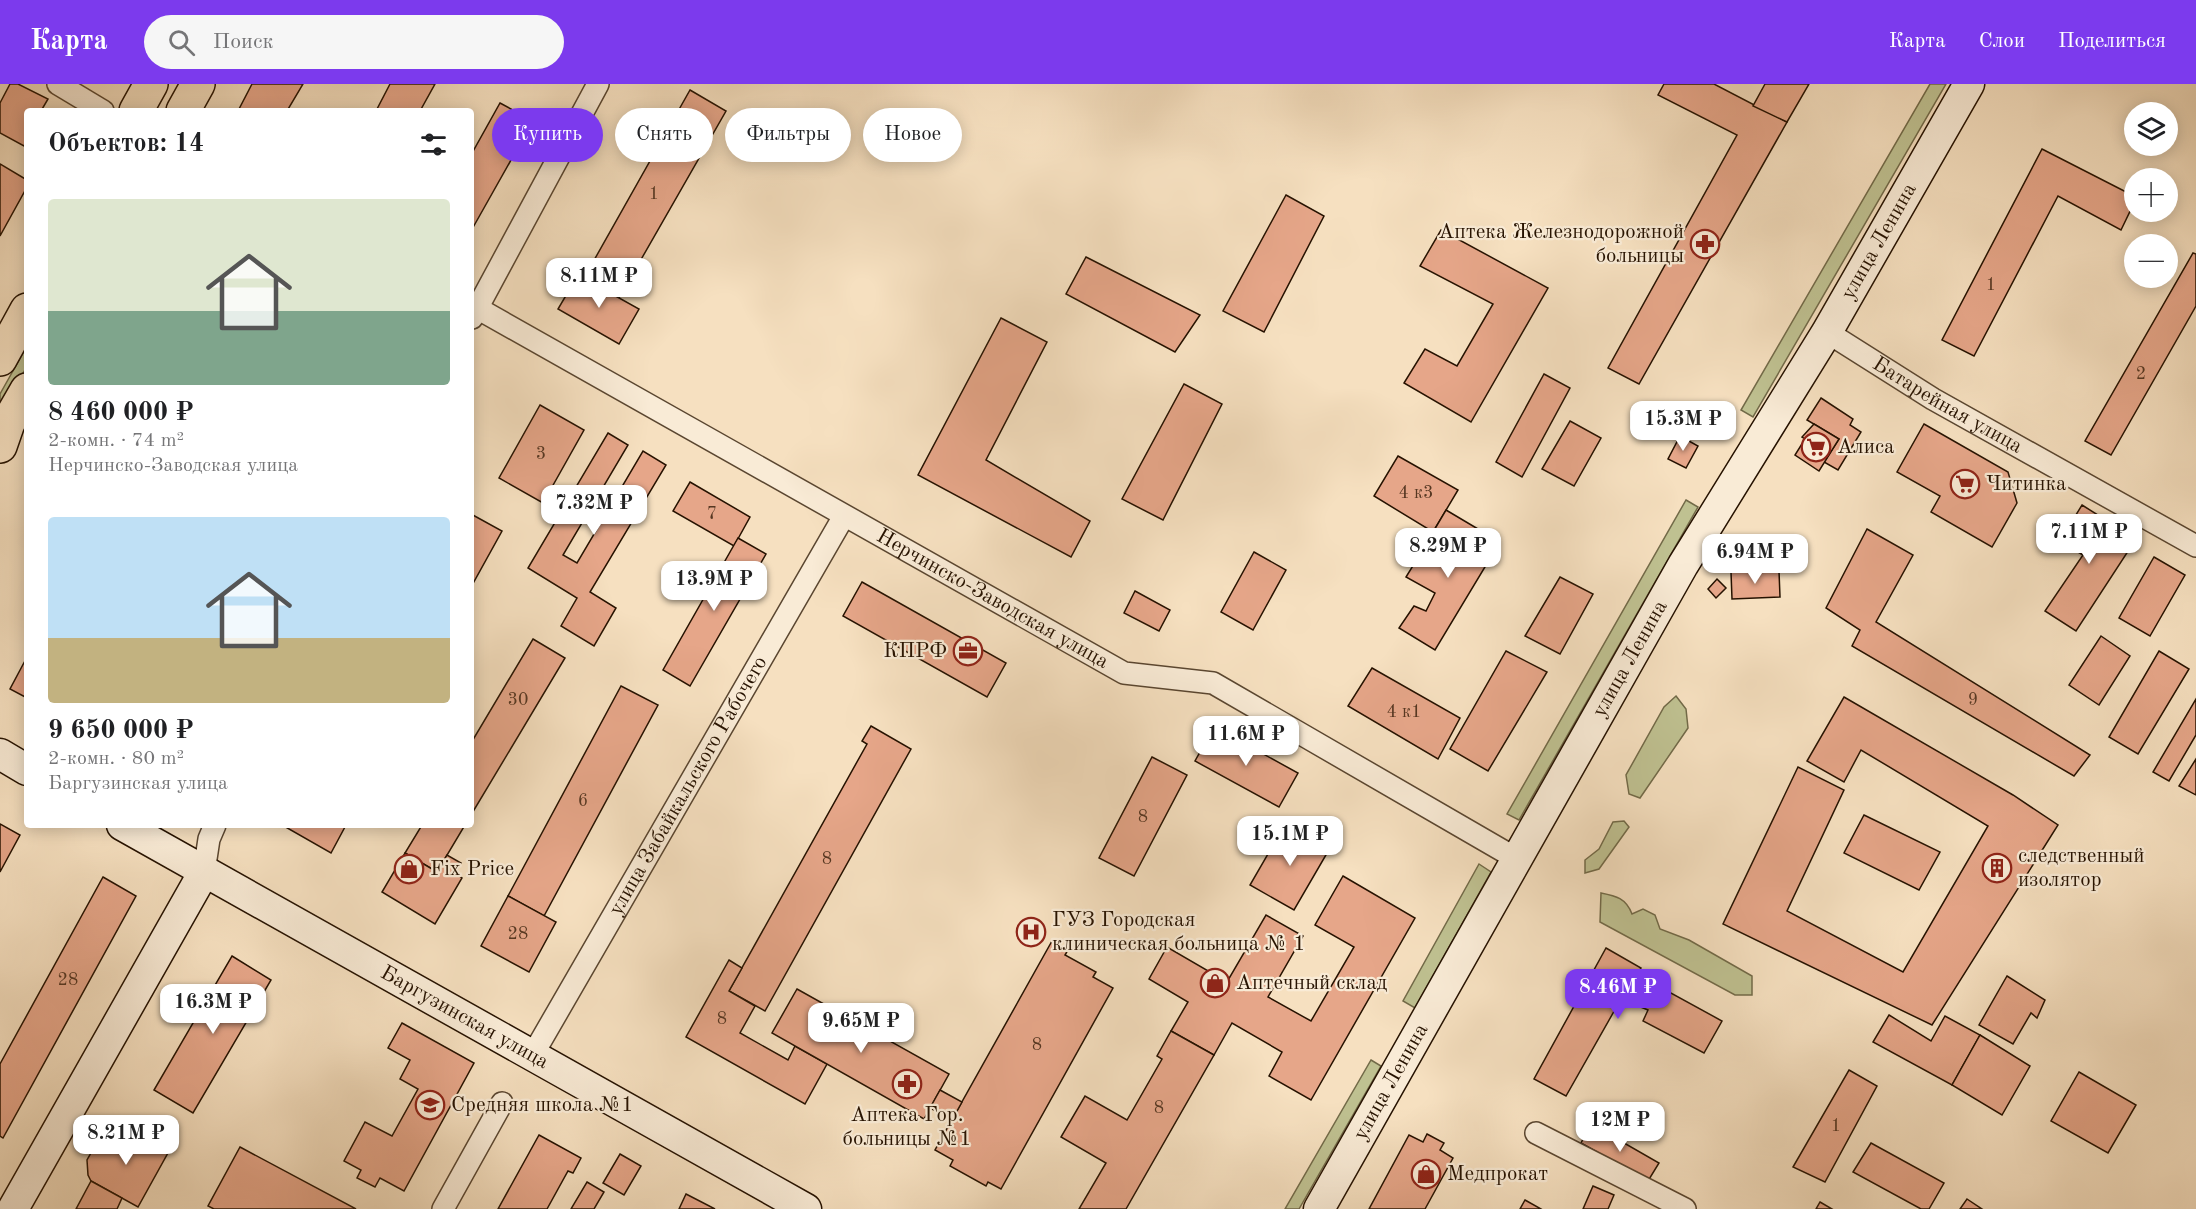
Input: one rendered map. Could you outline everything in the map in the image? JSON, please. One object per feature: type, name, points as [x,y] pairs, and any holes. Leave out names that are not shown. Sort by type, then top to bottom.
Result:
[{"type":"main road","points":[[138,108],[151,84]]},
{"type":"main road","points":[[185,108],[198,84]]},
{"type":"main road","name":"улица Ленина","points":[[1319,1209],[1683,566],[1827,332],[1969,84]]},
{"type":"main road","points":[[0,359],[24,315]]},
{"type":"main road","points":[[0,446],[24,396]]},
{"type":"main road","points":[[0,754],[24,768]]},
{"type":"main road","name":"Баргузинская улица","points":[[127,828],[806,1209]]},
{"type":"main road","points":[[13,1209],[204,872]]},
{"type":"street","points":[[58,84],[98,108]]},
{"type":"street","points":[[474,314],[598,84]]},
{"type":"street","name":"Нерчинско-Заводская улица","points":[[474,314],[844,516],[1124,673],[1213,682],[1517,860]]},
{"type":"street","name":"Батарейная улица","points":[[1827,332],[1933,399],[2196,546]]},
{"type":"street","name":"улица Забайкальского Рабочего","points":[[532,1056],[844,516]]},
{"type":"street","points":[[204,872],[209,839],[214,828]]},
{"type":"street","points":[[443,1209],[502,1103]]},
{"type":"street","points":[[1536,1133],[1685,1209]]},
{"type":"green space","points":[[1930,84],[1946,84],[1753,417],[1741,410]]},
{"type":"green space","points":[[24,351],[24,371],[0,415],[0,394]]},
{"type":"green space","points":[[1686,500],[1698,507],[1519,820],[1507,814]]},
{"type":"green space","points":[[1676,696],[1686,709],[1688,728],[1640,798],[1629,794],[1626,775],[1664,707]]},
{"type":"green space","points":[[1624,821],[1629,827],[1599,869],[1585,873],[1585,860],[1599,849],[1613,822]]},
{"type":"green space","points":[[1479,864],[1491,872],[1415,1008],[1403,1001]]},
{"type":"green space","points":[[1601,893],[1620,899],[1627,904],[1632,914],[1643,909],[1655,915],[1660,929],[1689,940],[1752,976],[1752,995],[1735,995],[1600,922]]},
{"type":"green space","points":[[1371,1060],[1381,1066],[1299,1209],[1285,1209]]},
{"type":"building","points":[[10,84],[18,84],[48,99],[43,108],[24,108],[24,146],[0,133],[0,103]]},
{"type":"building","points":[[252,84],[303,84],[289,108],[240,108]]},
{"type":"building","points":[[390,84],[435,84],[422,108],[378,108]]},
{"type":"building","points":[[1664,84],[1714,84],[1787,122],[1639,384],[1608,368],[1737,135],[1658,95]]},
{"type":"building","points":[[1765,84],[1809,84],[1787,122],[1753,106]]},
{"type":"building","points":[[690,90],[725,110],[725,113],[713,134],[713,108],[680,108]]},
{"type":"building","points":[[500,103],[509,108],[497,108]]},
{"type":"building","points":[[492,117],[492,162],[510,162],[474,226],[474,150]]},
{"type":"building","points":[[2042,149],[2124,191],[2125,222],[2121,230],[2058,196],[1974,356],[1942,340]]},
{"type":"building","points":[[649,162],[697,162],[619,298],[584,278]]},
{"type":"building","points":[[0,164],[24,178],[24,192],[0,236]]},
{"type":"building","points":[[1286,195],[1324,216],[1264,332],[1223,311]]},
{"type":"building","points":[[1441,230],[1548,288],[1471,422],[1404,383],[1425,349],[1457,366],[1493,304],[1420,266]]},
{"type":"building","points":[[2193,253],[2196,254],[2196,306],[2111,455],[2085,441],[2173,288],[2178,288],[2178,279]]},
{"type":"building","points":[[1086,257],[1200,315],[1175,352],[1066,294]]},
{"type":"building","points":[[578,275],[639,309],[619,344],[558,309]]},
{"type":"building","points":[[1001,318],[1047,342],[986,460],[1090,521],[1071,557],[918,475]]},
{"type":"building","points":[[1544,374],[1570,388],[1522,477],[1496,462]]},
{"type":"building","points":[[1184,384],[1222,404],[1163,520],[1122,499]]},
{"type":"building","points":[[1821,398],[1853,419],[1850,425],[1861,432],[1838,470],[1824,462],[1839,439],[1807,420]]},
{"type":"building","points":[[540,405],[584,430],[543,503],[499,478]]},
{"type":"building","points":[[1570,421],[1601,438],[1574,486],[1542,469]]},
{"type":"building","points":[[1814,424],[1839,439],[1819,471],[1795,455],[1805,439],[1802,437]]},
{"type":"building","name":"Читинка","points":[[1924,424],[2008,472],[2017,503],[1992,547],[1931,512],[1940,496],[1897,472]]},
{"type":"building","points":[[608,433],[628,445],[563,555],[577,563],[643,451],[666,465],[590,592],[616,608],[594,646],[561,626],[577,598],[528,568]]},
{"type":"building","points":[[1680,436],[1698,446],[1686,468],[1668,459]]},
{"type":"building","points":[[1398,456],[1458,490],[1433,532],[1374,496]]},
{"type":"building","points":[[690,482],[750,517],[734,546],[673,511]]},
{"type":"building","points":[[2082,505],[2136,539],[2076,631],[2045,611],[2083,555],[2060,541]]},
{"type":"building","points":[[1446,510],[1500,542],[1435,650],[1399,628],[1414,606],[1426,611],[1435,593],[1406,577],[1422,551],[1453,568],[1462,549],[1433,532]]},
{"type":"building","points":[[474,516],[502,531],[474,582]]},
{"type":"building","points":[[1867,529],[1913,555],[1876,622],[2090,755],[2074,776],[1852,646],[1860,630],[1826,608]]},
{"type":"building","points":[[738,538],[766,554],[690,686],[663,670]]},
{"type":"building","points":[[1254,552],[1286,570],[1253,630],[1221,612]]},
{"type":"building","points":[[2154,557],[2185,575],[2150,636],[2119,618]]},
{"type":"building","points":[[1779,571],[1780,597],[1732,599],[1731,572]]},
{"type":"building","points":[[1560,577],[1593,594],[1560,654],[1525,636]]},
{"type":"building","points":[[1717,579],[1726,588],[1716,598],[1708,589]]},
{"type":"building","points":[[862,582],[1006,663],[987,697],[843,616]]},
{"type":"building","points":[[1135,591],[1170,610],[1159,631],[1124,613]]},
{"type":"building","points":[[2101,636],[2130,656],[2099,705],[2069,685]]},
{"type":"building","points":[[533,639],[565,658],[474,810],[474,738]]},
{"type":"building","points":[[1506,651],[1547,672],[1488,771],[1450,749]]},
{"type":"building","points":[[2159,651],[2189,669],[2138,754],[2109,737]]},
{"type":"building","points":[[24,663],[24,696],[10,689]]},
{"type":"building","points":[[1372,668],[1460,718],[1438,759],[1348,706]]},
{"type":"building","points":[[621,686],[658,705],[544,916],[508,896]]},
{"type":"building","name":"следственный изолятор","points":[[1844,697],[2013,795],[2058,825],[1932,1025],[1723,924],[1798,767],[1844,790],[1787,911],[1903,972],[1988,826],[1861,750],[1844,782],[1807,761]]},
{"type":"building","points":[[2196,699],[2196,735],[2169,781],[2153,772]]},
{"type":"building","points":[[871,726],[911,749],[765,1011],[729,991],[867,744],[862,741]]},
{"type":"building","points":[[1214,727],[1298,773],[1279,807],[1195,761]]},
{"type":"building","points":[[1152,757],[1187,775],[1134,876],[1099,858]]},
{"type":"building","points":[[2196,759],[2196,795],[2179,786]]},
{"type":"building","points":[[1864,815],[1940,852],[1919,890],[1844,853]]},
{"type":"building","points":[[1286,823],[1330,848],[1294,910],[1250,885]]},
{"type":"building","points":[[0,824],[20,835],[0,872]]},
{"type":"building","points":[[287,828],[344,828],[331,853]]},
{"type":"building","points":[[420,828],[463,828],[437,872],[405,853]]},
{"type":"building","points":[[405,853],[437,872],[447,855],[461,863],[455,873],[462,878],[435,924],[382,892]]},
{"type":"building","points":[[1343,876],[1415,918],[1311,1100],[1269,1076],[1282,1052],[1232,1023],[1214,1055],[1171,1031],[1188,1002],[1149,979],[1167,947],[1227,982],[1266,915],[1303,936],[1268,997],[1311,1021],[1354,947],[1315,925]]},
{"type":"building","points":[[103,877],[136,896],[3,1138],[0,1136],[0,1064]]},
{"type":"building","points":[[508,896],[556,922],[529,972],[481,946]]},
{"type":"building","points":[[1052,941],[1068,950],[1065,955],[1096,972],[1093,977],[1113,988],[1001,1189],[988,1182],[986,1186],[950,1166],[953,1160],[935,1150]]},
{"type":"building","points":[[1606,948],[1641,968],[1630,986],[1654,999],[1660,987],[1722,1021],[1704,1053],[1643,1021],[1648,1010],[1621,999],[1566,1096],[1534,1079]]},
{"type":"building","points":[[232,956],[271,980],[193,1113],[154,1090]]},
{"type":"building","points":[[729,960],[742,968],[729,991],[755,1006],[740,1033],[788,1060],[795,1046],[827,1064],[805,1104],[686,1037]]},
{"type":"building","points":[[2007,976],[2045,1000],[2037,1018],[2031,1013],[2013,1044],[1979,1025]]},
{"type":"building","points":[[797,989],[949,1074],[924,1119],[772,1033]]},
{"type":"building","points":[[1889,1015],[1931,1041],[1945,1016],[1980,1035],[1952,1085],[1873,1042]]},
{"type":"building","name":"Средняя школа №1","points":[[402,1023],[474,1063],[404,1191],[380,1178],[375,1187],[357,1178],[361,1170],[344,1161],[365,1122],[392,1136],[418,1089],[400,1079],[410,1060],[388,1048]]},
{"type":"building","points":[[1171,1031],[1214,1055],[1126,1209],[1079,1209],[1106,1163],[1061,1137],[1085,1096],[1127,1120],[1162,1059],[1157,1056]]},
{"type":"building","points":[[1980,1035],[2030,1066],[2002,1115],[1952,1085]]},
{"type":"building","points":[[1849,1070],[1877,1086],[1825,1182],[1793,1167]]},
{"type":"building","points":[[2079,1072],[2136,1105],[2108,1153],[2051,1121]]},
{"type":"building","points":[[940,1090],[962,1102],[952,1120],[930,1108]]},
{"type":"building","points":[[1591,1124],[1659,1163],[1648,1181],[1581,1143]]},
{"type":"building","points":[[126,1130],[169,1151],[138,1207],[91,1181],[88,1175],[87,1160],[95,1146]]},
{"type":"building","points":[[1427,1134],[1444,1143],[1440,1150],[1453,1158],[1425,1209],[1369,1209],[1409,1135],[1423,1142]]},
{"type":"building","points":[[539,1135],[581,1158],[573,1173],[568,1171],[547,1209],[498,1209]]},
{"type":"building","points":[[1871,1143],[1944,1183],[1929,1209],[1921,1209],[1853,1172]]},
{"type":"building","points":[[240,1147],[356,1209],[214,1209],[208,1206]]},
{"type":"building","points":[[620,1154],[641,1166],[624,1195],[603,1183]]},
{"type":"building","points":[[91,1181],[122,1198],[117,1209],[76,1209]]},
{"type":"building","points":[[587,1182],[604,1192],[594,1209],[571,1209]]},
{"type":"building","points":[[1593,1186],[1614,1195],[1608,1209],[1583,1209]]},
{"type":"building","points":[[686,1194],[715,1209],[679,1209]]},
{"type":"building","points":[[1967,1199],[1982,1209],[1960,1209]]},
{"type":"building","points":[[1525,1200],[1541,1209],[1520,1209]]},
{"type":"building","points":[[1820,1202],[1832,1209],[1816,1209]]},
{"type":"place","name":"Аптека Железнодорожной больницы","points":[[1705,244]]},
{"type":"place","name":"Алиса","points":[[1816,447]]},
{"type":"place","name":"Читинка","points":[[1965,484]]},
{"type":"place","name":"КПРФ","points":[[968,651]]},
{"type":"place","name":"следственный изолятор","points":[[1997,868]]},
{"type":"place","name":"Fix Price","points":[[409,869]]},
{"type":"place","name":"ГУЗ Городская клиническая больница № 1","points":[[1031,932]]},
{"type":"place","name":"Аптечный склад","points":[[1215,983]]},
{"type":"place","name":"Аптека Гор. больницы №1","points":[[907,1084]]},
{"type":"place","name":"Средняя школа №1","points":[[430,1105]]},
{"type":"place","name":"Медпрокат","points":[[1426,1174]]}]
